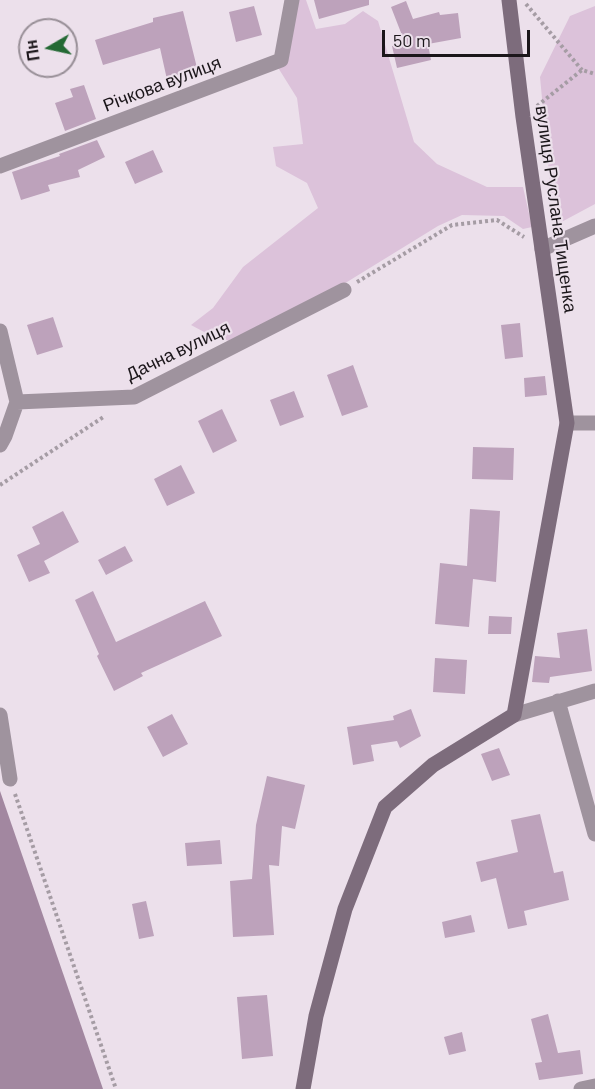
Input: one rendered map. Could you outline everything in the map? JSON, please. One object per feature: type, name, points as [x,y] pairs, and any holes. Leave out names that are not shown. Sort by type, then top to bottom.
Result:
[{"type":"street","name":"Річкова вулиця","points":[[0,166],[281,60],[292,0]]},
{"type":"street","name":"вулиця Руслана Тищенка","points":[[509,0],[523,117],[567,423],[513,715]]},
{"type":"street","points":[[542,249],[595,226]]},
{"type":"street","name":"Дачна вулиця","points":[[17,402],[134,397],[344,290]]},
{"type":"street","points":[[0,332],[17,402],[0,445]]},
{"type":"street","points":[[567,423],[595,423]]},
{"type":"street","points":[[303,1089],[316,1016],[345,909],[385,807],[433,765],[513,715],[595,691]]},
{"type":"street","points":[[558,701],[595,834]]},
{"type":"street","points":[[0,716],[10,778]]},
{"type":"street","points":[[581,1089],[595,1086]]},
{"type":"path","points":[[523,0],[582,70],[595,74]]},
{"type":"path","points":[[523,117],[582,70]]},
{"type":"path","points":[[344,290],[452,225],[497,220],[542,249]]},
{"type":"path","points":[[0,485],[106,416]]},
{"type":"path","points":[[10,778],[116,1089]]},
{"type":"shaded area","points":[[288,0],[306,0],[316,29],[345,24],[363,11],[378,21],[414,142],[437,164],[487,187],[523,187],[532,227],[523,229],[504,216],[462,215],[438,226],[347,282],[229,341],[191,325],[213,308],[243,267],[318,208],[307,183],[276,166],[273,147],[303,144],[297,98],[277,66]]},
{"type":"shaded area","points":[[595,6],[595,204],[554,226],[540,77],[570,16]]},
{"type":"shaded area","points":[[0,791],[103,1089],[0,1089]]},
{"type":"building","points":[[314,0],[369,0],[369,5],[319,19]]},
{"type":"building","points":[[406,1],[413,19],[439,12],[440,15],[458,13],[461,38],[428,44],[431,60],[397,68],[392,46],[405,43],[391,7]]},
{"type":"building","points":[[254,6],[262,35],[236,42],[229,12]]},
{"type":"building","points":[[183,11],[199,76],[168,84],[160,48],[103,65],[95,40],[153,22],[153,18]]},
{"type":"building","points":[[84,85],[96,119],[65,131],[55,103],[73,97],[70,89]]},
{"type":"building","points":[[97,140],[105,157],[78,170],[80,177],[48,185],[50,191],[21,200],[12,172],[60,156],[59,154]]},
{"type":"building","points":[[153,150],[163,172],[135,184],[125,162]]},
{"type":"building","points":[[53,317],[63,347],[37,355],[27,325]]},
{"type":"building","points":[[520,323],[523,357],[505,359],[501,325]]},
{"type":"building","points":[[353,365],[368,407],[342,416],[327,375]]},
{"type":"building","points":[[545,376],[547,395],[525,397],[524,378]]},
{"type":"building","points":[[294,391],[304,417],[280,426],[270,400]]},
{"type":"building","points":[[222,409],[237,441],[213,453],[198,421]]},
{"type":"building","points":[[473,447],[514,448],[513,480],[472,479]]},
{"type":"building","points":[[181,465],[195,493],[167,506],[154,479]]},
{"type":"building","points":[[470,509],[500,511],[496,582],[473,579],[469,627],[435,624],[440,563],[467,566]]},
{"type":"building","points":[[63,511],[79,542],[44,561],[50,573],[29,582],[17,555],[40,544],[32,527]]},
{"type":"building","points":[[125,546],[133,561],[106,575],[98,560]]},
{"type":"building","points":[[93,591],[116,642],[205,601],[222,636],[141,673],[143,676],[114,691],[97,656],[99,654],[75,600]]},
{"type":"building","points":[[489,616],[512,617],[511,634],[488,634]]},
{"type":"building","points":[[587,629],[592,671],[550,677],[549,683],[532,682],[535,656],[560,658],[557,633]]},
{"type":"building","points":[[435,658],[467,660],[465,694],[433,692]]},
{"type":"building","points":[[411,709],[421,736],[400,748],[397,741],[371,745],[374,761],[353,765],[347,727],[394,720],[393,716]]},
{"type":"building","points":[[172,714],[188,744],[163,757],[147,727]]},
{"type":"building","points":[[499,748],[510,775],[492,781],[481,754]]},
{"type":"building","points":[[267,776],[305,785],[295,829],[282,826],[279,866],[269,865],[274,935],[233,937],[230,881],[252,879],[256,825]]},
{"type":"building","points":[[540,814],[554,873],[563,871],[569,900],[524,911],[527,925],[508,929],[496,878],[481,882],[476,862],[518,852],[511,820]]},
{"type":"building","points":[[220,840],[222,864],[187,866],[185,843]]},
{"type":"building","points":[[146,901],[154,936],[139,939],[132,904]]},
{"type":"building","points":[[471,915],[475,932],[445,938],[442,922]]},
{"type":"building","points":[[267,995],[273,1056],[242,1059],[237,997]]},
{"type":"building","points":[[548,1014],[558,1053],[580,1050],[583,1074],[539,1080],[535,1063],[542,1062],[531,1019]]},
{"type":"building","points":[[462,1032],[466,1051],[449,1055],[444,1037]]}]
